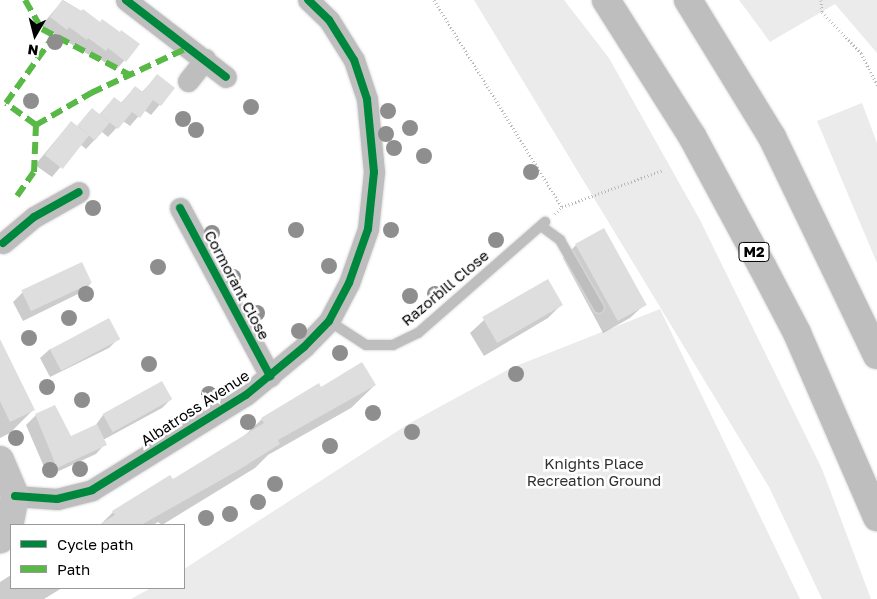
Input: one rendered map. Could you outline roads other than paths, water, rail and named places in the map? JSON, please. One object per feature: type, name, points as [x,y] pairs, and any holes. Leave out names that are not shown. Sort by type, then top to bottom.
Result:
[{"type":"highway","name":"M2","points":[[606,0],[692,136],[771,283],[797,333],[877,517]]},
{"type":"highway","points":[[688,0],[772,136],[877,355]]},
{"type":"street","points":[[126,0],[226,77]]},
{"type":"street","name":"Albatross Avenue","points":[[15,496],[57,500],[92,490],[246,395],[270,376],[329,321],[349,283],[368,229],[374,172],[367,99],[354,60],[328,20],[308,0]]},
{"type":"street","points":[[188,81],[204,60]]},
{"type":"street","points":[[1,246],[34,217],[79,192]]},
{"type":"street","name":"Cormorant Close","points":[[180,208],[270,376]]},
{"type":"street","points":[[0,460],[15,496],[10,521],[0,539]]},
{"type":"lane","name":"Razorbill Close","points":[[329,321],[366,345],[393,346],[418,333],[543,224],[560,240],[599,308]]},
{"type":"park label","name":"Knights Place Recreation Ground","points":[[594,472]]}]
